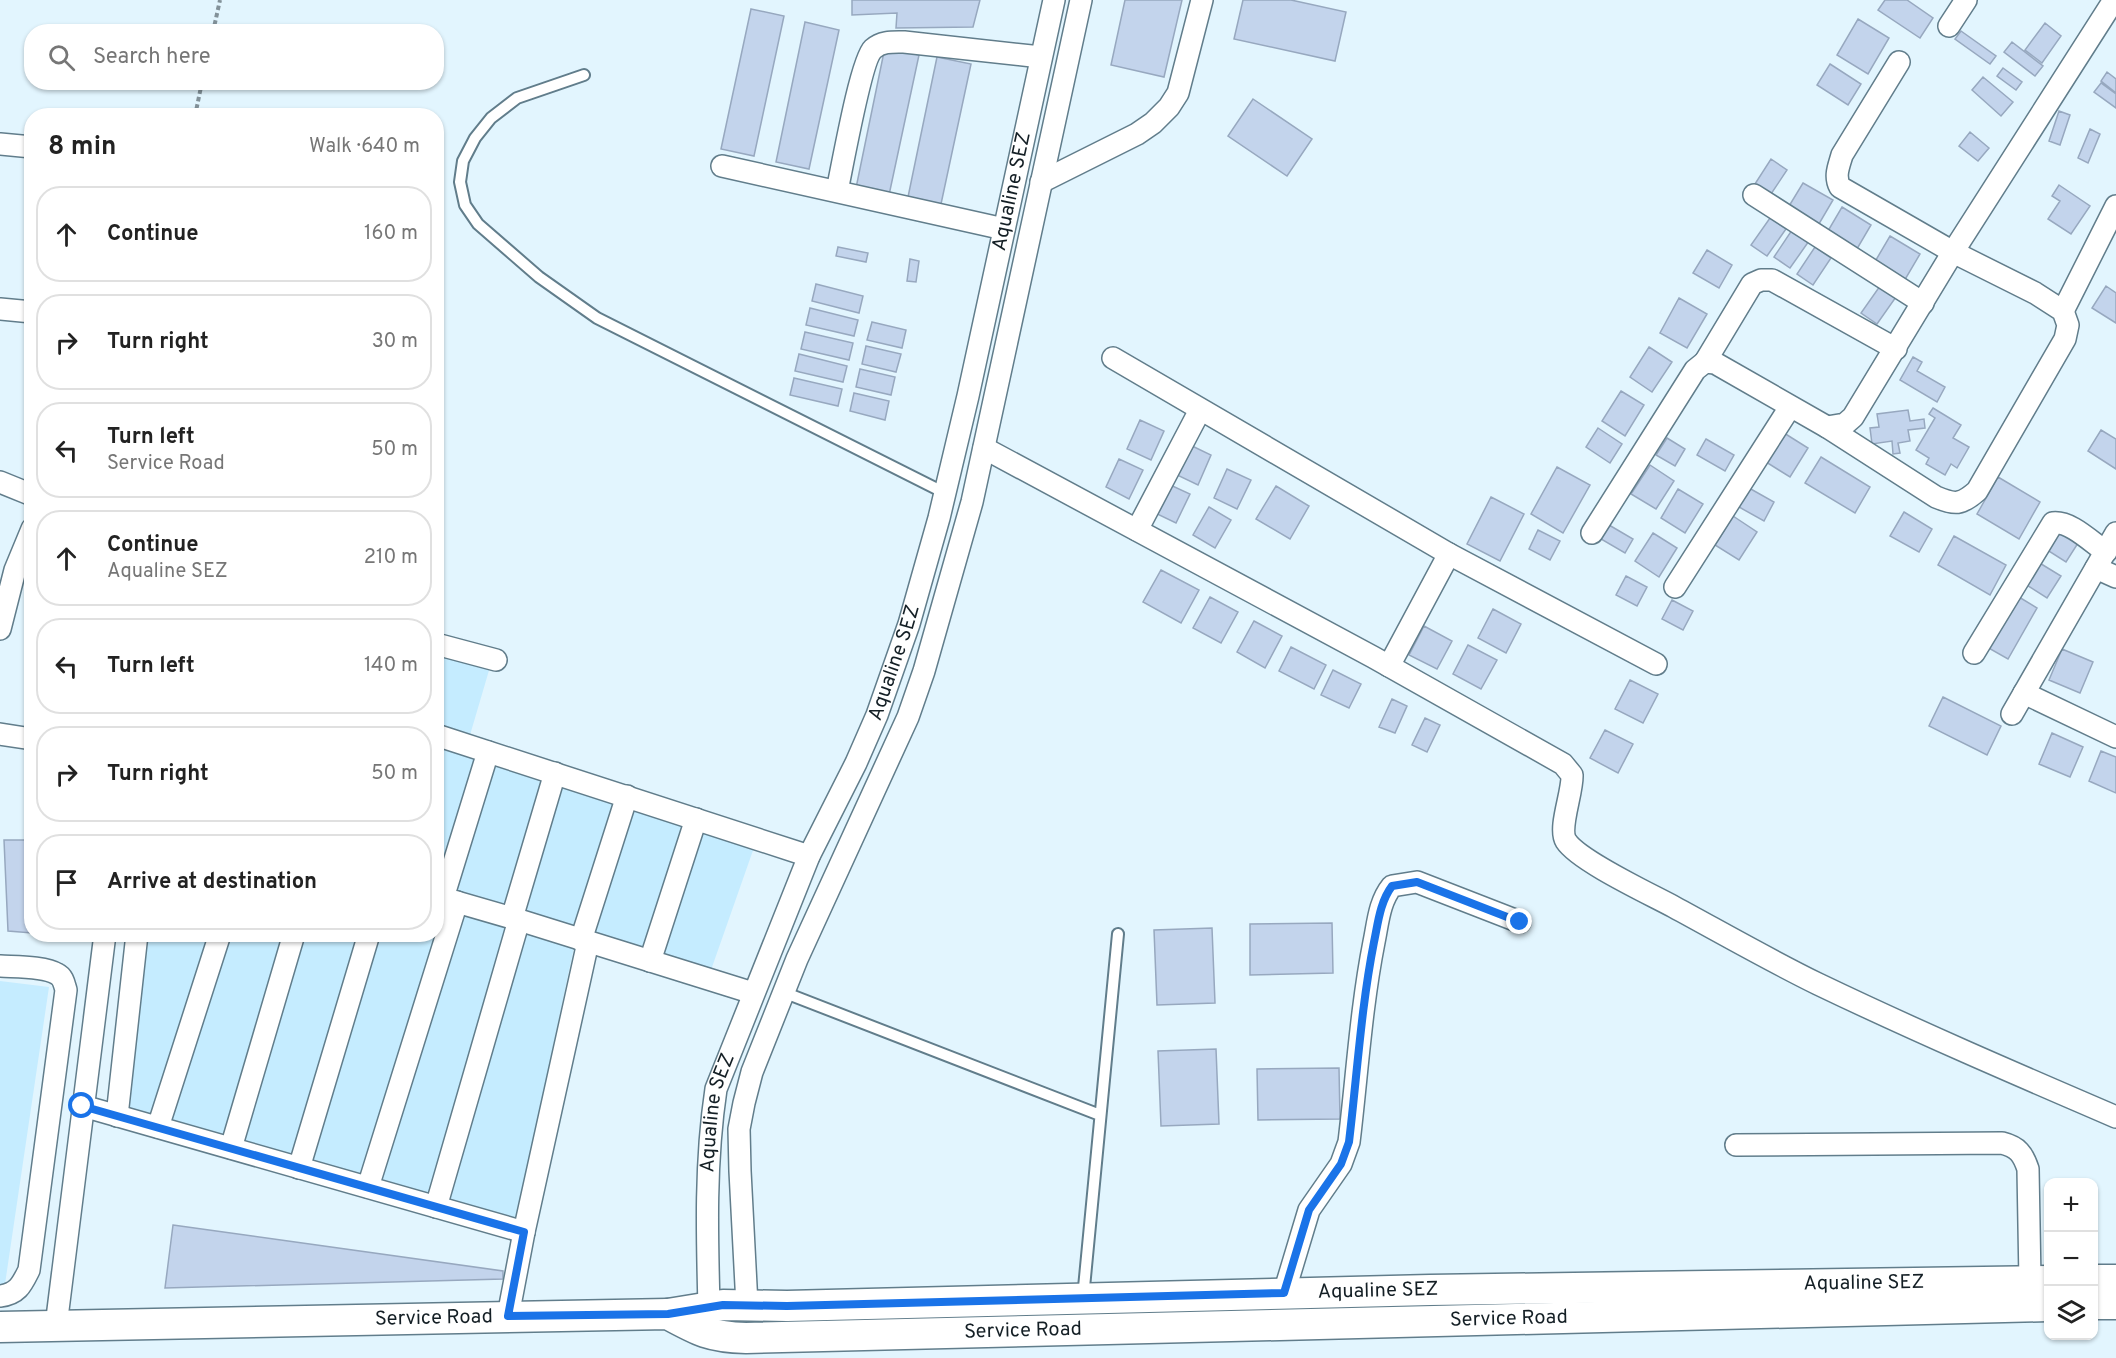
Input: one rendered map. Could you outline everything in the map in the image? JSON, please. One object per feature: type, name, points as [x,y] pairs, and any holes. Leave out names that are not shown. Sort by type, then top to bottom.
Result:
[{"type":"street","name":"Aqualine SEZ","points":[[708,1307],[707,1232],[710,1130],[716,1089],[809,856],[856,763],[877,715],[909,624],[945,493],[1054,0]]},
{"type":"street","points":[[747,1305],[740,1129],[744,1103],[752,1072],[783,992],[822,901],[908,717],[972,502],[1081,0]]},
{"type":"street","points":[[1041,182],[1137,134],[1153,123],[1169,107],[1178,93],[1202,0]]},
{"type":"street","points":[[1949,26],[1966,0]]},
{"type":"street","points":[[1827,428],[1845,424],[1854,417],[1953,252],[2114,0]]},
{"type":"street","points":[[837,191],[863,71],[872,50],[882,43],[904,42],[1041,57]]},
{"type":"street","points":[[1705,362],[1715,363],[1827,428],[1936,497],[1952,504],[1966,500],[1977,491],[2065,339],[2068,325],[2063,311],[2035,293],[1953,252],[1840,187],[1837,181],[1842,155],[1899,62]]},
{"type":"street","points":[[0,144],[24,146]]},
{"type":"street","points":[[722,166],[1005,229]]},
{"type":"street","points":[[1754,195],[1923,303]]},
{"type":"street","points":[[2063,311],[2116,206]]},
{"type":"street","points":[[1592,533],[1695,370],[1705,362],[1752,284],[1761,280],[1772,280],[1896,349]]},
{"type":"street","points":[[0,309],[24,311]]},
{"type":"street","points":[[1113,358],[1449,554],[1656,664]]},
{"type":"street","points":[[1675,587],[1790,407]]},
{"type":"street","points":[[1137,530],[1200,410]]},
{"type":"street","points":[[984,448],[1389,666],[1563,764],[1572,775],[1573,787],[1564,821],[1564,838],[1572,849],[1620,879],[1817,983],[1993,1064],[2116,1117]]},
{"type":"street","points":[[0,482],[24,492]]},
{"type":"street","points":[[1974,653],[2053,523],[2059,522],[2067,525],[2116,577]]},
{"type":"street","points":[[2012,714],[2116,533]]},
{"type":"street","points":[[1389,666],[1449,554]]},
{"type":"street","points":[[0,629],[23,572]]},
{"type":"street","points":[[444,646],[496,660]]},
{"type":"street","points":[[2024,693],[2116,737]]},
{"type":"street","points":[[0,734],[24,738]]},
{"type":"street","points":[[444,738],[809,856]]},
{"type":"street","points":[[488,752],[445,899],[753,993]]},
{"type":"street","points":[[436,1207],[555,773]]},
{"type":"street","points":[[508,1316],[584,941],[627,796]]},
{"type":"street","points":[[650,962],[696,819]]},
{"type":"street","points":[[1284,1293],[1309,1210],[1341,1164],[1349,1142],[1366,986],[1381,907],[1386,894],[1392,886],[1417,882],[1520,922]]},
{"type":"street","points":[[56,1326],[104,942]]},
{"type":"street","points":[[117,1116],[136,942]]},
{"type":"street","points":[[158,1127],[217,942]]},
{"type":"street","points":[[231,1148],[292,942]]},
{"type":"street","points":[[299,1168],[367,942]]},
{"type":"street","points":[[368,1187],[434,942]]},
{"type":"street","points":[[0,966],[56,973],[63,980],[66,990],[29,1270],[14,1293],[0,1296]]},
{"type":"street","points":[[82,1106],[524,1232]]},
{"type":"street","points":[[1736,1145],[2002,1143],[2015,1146],[2024,1157],[2028,1169],[2039,1281]]},
{"type":"street","points":[[2098,1280],[2116,1280]]},
{"type":"street","name":"Aqualine SEZ","points":[[668,1314],[708,1307],[747,1305],[1284,1293],[2039,1281]]},
{"type":"street","points":[[2098,1304],[2116,1304]]},
{"type":"street","name":"Service Road","points":[[0,1327],[668,1314],[703,1333],[746,1338],[2044,1306]]},
{"type":"lane","points":[[584,75],[517,98],[491,118],[475,138],[463,161],[460,182],[465,205],[478,224],[539,277],[597,318],[945,493]]},
{"type":"lane","points":[[1083,1298],[1118,934]]},
{"type":"lane","points":[[783,992],[1100,1115]]},
{"type":"path","points":[[215,24],[220,0]]},
{"type":"path","points":[[197,108],[200,90]]},
{"type":"shaded area","points":[[444,654],[490,667],[465,752],[757,839],[711,970],[577,933],[516,1221],[127,1109],[148,942],[444,942]]},
{"type":"shaded area","points":[[0,981],[49,987],[5,1284],[0,1284]]},
{"type":"building","points":[[852,0],[980,0],[973,27],[896,28],[897,13],[852,15]]},
{"type":"building","points":[[1125,0],[1182,0],[1164,77],[1111,65]]},
{"type":"building","points":[[1243,0],[1291,0],[1346,12],[1335,61],[1234,39]]},
{"type":"building","points":[[1885,0],[1907,0],[1933,18],[1920,38],[1878,10]]},
{"type":"building","points":[[751,9],[784,16],[754,156],[721,149]]},
{"type":"building","points":[[1858,19],[1889,38],[1868,74],[1837,55]]},
{"type":"building","points":[[805,22],[839,30],[809,169],[776,162]]},
{"type":"building","points":[[2045,23],[2061,36],[2042,63],[2025,50]]},
{"type":"building","points":[[1961,31],[1996,56],[1990,64],[1955,39]]},
{"type":"building","points":[[2012,42],[2043,66],[2035,76],[2004,52]]},
{"type":"building","points":[[885,47],[919,55],[889,195],[856,188]]},
{"type":"building","points":[[937,57],[971,64],[941,204],[908,197]]},
{"type":"building","points":[[1830,64],[1861,84],[1848,105],[1817,85]]},
{"type":"building","points":[[2003,68],[2022,82],[2016,90],[1997,76]]},
{"type":"building","points":[[2107,72],[2116,79],[2116,93],[2101,81]]},
{"type":"building","points":[[1983,77],[2013,102],[2001,116],[1972,90]]},
{"type":"building","points":[[2101,83],[2116,94],[2116,108],[2094,92]]},
{"type":"building","points":[[1253,99],[1312,139],[1287,176],[1228,136]]},
{"type":"building","points":[[2059,111],[2070,115],[2060,145],[2049,141]]},
{"type":"building","points":[[2090,129],[2100,134],[2088,163],[2078,158]]},
{"type":"building","points":[[1970,132],[1989,148],[1978,161],[1959,146]]},
{"type":"building","points":[[1771,159],[1787,170],[1769,197],[1753,187]]},
{"type":"building","points":[[1803,183],[1833,200],[1816,229],[1786,211]]},
{"type":"building","points":[[2059,185],[2090,206],[2071,234],[2048,219],[2060,201],[2052,196]]},
{"type":"building","points":[[1842,207],[1871,225],[1854,254],[1825,236]]},
{"type":"building","points":[[1770,218],[1786,229],[1767,256],[1751,245]]},
{"type":"building","points":[[1792,230],[1809,241],[1790,268],[1774,257]]},
{"type":"building","points":[[1890,236],[1920,254],[1903,283],[1873,265]]},
{"type":"building","points":[[838,247],[868,253],[866,262],[836,256]]},
{"type":"building","points":[[1815,247],[1831,258],[1813,285],[1797,274]]},
{"type":"building","points":[[1707,250],[1732,265],[1719,288],[1693,273]]},
{"type":"building","points":[[910,259],[919,261],[916,282],[907,281]]},
{"type":"building","points":[[816,284],[863,296],[859,313],[812,301]]},
{"type":"building","points":[[1880,286],[1896,297],[1877,324],[1861,313]]},
{"type":"building","points":[[2106,286],[2116,293],[2116,323],[2092,308]]},
{"type":"building","points":[[1679,298],[1707,314],[1687,348],[1660,333]]},
{"type":"building","points":[[810,308],[858,320],[854,336],[806,325]]},
{"type":"building","points":[[872,322],[906,330],[902,348],[867,340]]},
{"type":"building","points":[[805,332],[853,343],[849,360],[801,349]]},
{"type":"building","points":[[866,346],[901,354],[896,372],[862,364]]},
{"type":"building","points":[[1649,347],[1672,362],[1652,392],[1630,377]]},
{"type":"building","points":[[799,354],[847,366],[843,382],[795,371]]},
{"type":"building","points":[[1913,357],[1922,362],[1917,371],[1945,387],[1937,402],[1900,380]]},
{"type":"building","points":[[860,369],[895,377],[891,395],[856,387]]},
{"type":"building","points":[[794,378],[842,389],[838,406],[790,395]]},
{"type":"building","points":[[1621,391],[1644,405],[1625,436],[1602,421]]},
{"type":"building","points":[[854,393],[889,401],[885,420],[850,411]]},
{"type":"building","points":[[1933,408],[1961,425],[1953,438],[1969,447],[1957,468],[1951,464],[1945,475],[1926,464],[1929,458],[1916,450],[1935,418],[1929,414]]},
{"type":"building","points":[[1908,410],[1910,421],[1924,419],[1925,428],[1908,430],[1910,441],[1898,443],[1900,453],[1893,454],[1892,441],[1872,444],[1870,428],[1879,427],[1877,414]]},
{"type":"building","points":[[1140,420],[1164,431],[1151,460],[1127,449]]},
{"type":"building","points":[[1598,428],[1622,444],[1610,463],[1586,447]]},
{"type":"building","points":[[2101,430],[2116,439],[2116,469],[2088,451]]},
{"type":"building","points":[[1784,433],[1808,448],[1790,477],[1766,462]]},
{"type":"building","points":[[1667,438],[1685,449],[1675,466],[1656,455]]},
{"type":"building","points":[[1706,439],[1734,455],[1725,471],[1697,455]]},
{"type":"building","points":[[1188,444],[1211,455],[1198,485],[1175,474]]},
{"type":"building","points":[[1821,457],[1870,487],[1855,513],[1805,483]]},
{"type":"building","points":[[1119,459],[1143,470],[1129,499],[1106,487]]},
{"type":"building","points":[[1650,465],[1674,481],[1656,509],[1631,494]]},
{"type":"building","points":[[1557,467],[1590,485],[1563,533],[1531,514]]},
{"type":"building","points":[[1227,469],[1251,480],[1237,509],[1214,498]]},
{"type":"building","points":[[1998,477],[2040,502],[2019,539],[1977,514]]},
{"type":"building","points":[[1166,483],[1190,494],[1176,523],[1153,512]]},
{"type":"building","points":[[1276,486],[1309,506],[1290,539],[1256,519]]},
{"type":"building","points":[[1749,488],[1774,502],[1764,521],[1739,507]]},
{"type":"building","points":[[1678,489],[1703,504],[1685,533],[1661,518]]},
{"type":"building","points":[[1491,497],[1524,514],[1500,561],[1467,544]]},
{"type":"building","points":[[1209,507],[1231,520],[1215,548],[1193,535]]},
{"type":"building","points":[[1904,512],[1932,529],[1919,552],[1890,536]]},
{"type":"building","points":[[1733,516],[1757,532],[1739,560],[1715,545]]},
{"type":"building","points":[[1609,525],[1633,539],[1625,553],[1601,539]]},
{"type":"building","points":[[2057,526],[2080,540],[2066,562],[2044,548]]},
{"type":"building","points":[[1538,530],[1560,541],[1550,560],[1529,549]]},
{"type":"building","points":[[1653,533],[1677,548],[1659,577],[1635,561]]},
{"type":"building","points":[[1954,536],[2006,565],[1990,595],[1938,565]]},
{"type":"building","points":[[2038,562],[2061,576],[2047,598],[2025,584]]},
{"type":"building","points":[[1161,570],[1199,590],[1181,623],[1143,602]]},
{"type":"building","points":[[1626,576],[1647,587],[1637,606],[1616,595]]},
{"type":"building","points":[[2014,594],[2037,608],[2008,659],[1985,646]]},
{"type":"building","points":[[1210,597],[1238,612],[1221,643],[1193,628]]},
{"type":"building","points":[[1672,600],[1693,611],[1683,630],[1662,619]]},
{"type":"building","points":[[1493,609],[1521,624],[1506,653],[1478,638]]},
{"type":"building","points":[[1254,621],[1282,636],[1265,668],[1237,652]]},
{"type":"building","points":[[1424,626],[1452,641],[1437,669],[1409,655]]},
{"type":"building","points":[[1468,645],[1497,660],[1481,689],[1453,674]]},
{"type":"building","points":[[1291,647],[1326,665],[1314,689],[1279,671]]},
{"type":"building","points":[[2062,649],[2093,662],[2080,693],[2049,680]]},
{"type":"building","points":[[1333,670],[1361,684],[1349,708],[1321,695]]},
{"type":"building","points":[[1630,680],[1658,694],[1643,723],[1615,709]]},
{"type":"building","points":[[1943,697],[2001,726],[1987,755],[1929,726]]},
{"type":"building","points":[[1392,699],[1407,706],[1395,733],[1379,727]]},
{"type":"building","points":[[1425,718],[1440,725],[1427,752],[1412,745]]},
{"type":"building","points":[[1605,730],[1633,744],[1618,773],[1590,758]]},
{"type":"building","points":[[2052,733],[2083,747],[2070,777],[2039,764]]},
{"type":"building","points":[[2101,751],[2116,757],[2116,793],[2089,781]]},
{"type":"building","points":[[4,840],[24,840],[24,932],[8,931]]},
{"type":"building","points":[[1332,923],[1333,973],[1250,975],[1250,924]]},
{"type":"building","points":[[1212,928],[1215,1003],[1157,1005],[1154,930]]},
{"type":"building","points":[[1216,1049],[1219,1124],[1161,1126],[1158,1051]]},
{"type":"building","points":[[1339,1068],[1340,1119],[1258,1120],[1257,1069]]},
{"type":"building","points":[[173,1225],[503,1271],[503,1279],[165,1288]]},
{"type":"route","points":[[82,1106],[524,1232],[508,1316],[668,1314],[723,1305],[787,1306],[1284,1293],[1309,1210],[1341,1164],[1349,1142],[1366,986],[1381,907],[1386,894],[1392,886],[1417,882],[1520,922]]}]
